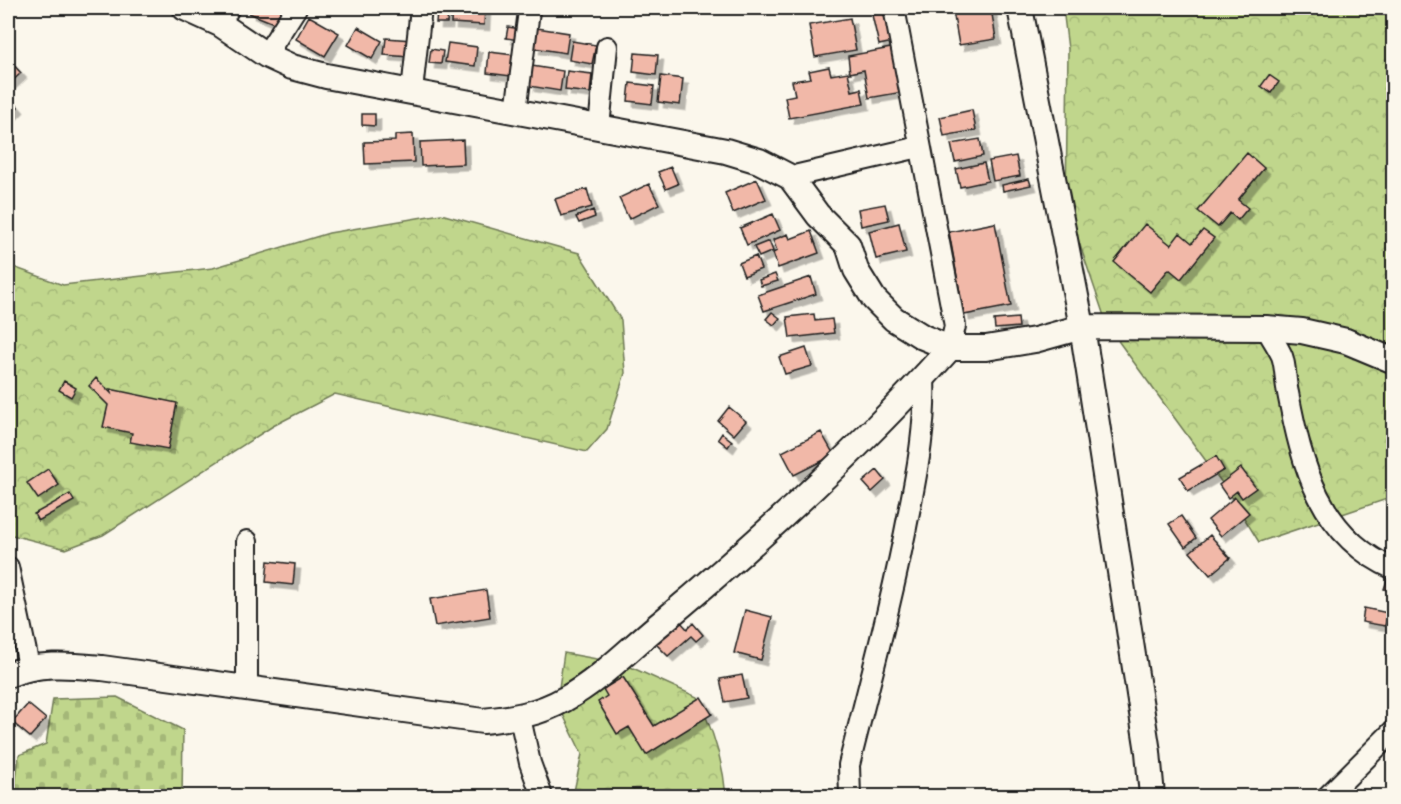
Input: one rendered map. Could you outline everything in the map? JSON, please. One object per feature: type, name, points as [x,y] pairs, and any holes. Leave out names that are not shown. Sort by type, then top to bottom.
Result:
[{"type":"street","points":[[185,8],[225,16],[266,55],[292,67],[326,76],[726,151],[759,160],[790,177],[818,215],[848,245],[856,270],[874,299],[894,318],[923,337],[950,348],[1005,345],[1082,327],[1266,328],[1302,331],[1346,341],[1394,362]]},
{"type":"street","points":[[266,55],[296,8]]},
{"type":"street","points":[[412,91],[421,8]]},
{"type":"street","points":[[8,567],[18,671],[56,664],[102,668],[483,721],[520,718],[544,710],[577,692],[734,563],[924,377],[950,348],[955,326],[894,8]]},
{"type":"street","points":[[1020,8],[1082,327],[1148,752],[1152,796]]},
{"type":"street","points":[[516,111],[529,11]]},
{"type":"street","points":[[599,127],[608,47]]},
{"type":"street","points":[[790,177],[919,147]]},
{"type":"street","points":[[1266,328],[1282,357],[1288,393],[1310,483],[1339,531],[1370,559],[1394,569]]},
{"type":"street","points":[[850,796],[849,765],[901,559],[922,445],[924,377]]},
{"type":"street","points":[[247,541],[247,687]]},
{"type":"street","points":[[520,718],[530,763],[542,796]]},
{"type":"street","points":[[1328,796],[1394,730]]},
{"type":"green space","points":[[1063,8],[1393,8],[1393,497],[1259,542],[1225,487],[1119,342],[1104,316],[1066,204],[1068,49]]},
{"type":"green space","points":[[441,214],[579,253],[621,320],[625,373],[607,429],[587,452],[335,394],[273,426],[103,535],[66,549],[8,534],[8,265],[63,285],[213,268],[329,233]]},
{"type":"green space","points":[[564,653],[624,664],[697,697],[716,745],[726,796],[573,796],[582,754],[557,702]]},
{"type":"green space","points":[[117,697],[183,730],[182,796],[14,796],[19,755],[46,744],[53,699]]},
{"type":"building","points":[[251,8],[282,8],[276,24],[249,13]]},
{"type":"building","points":[[452,8],[485,8],[484,25],[451,23]]},
{"type":"building","points":[[991,8],[996,39],[959,45],[953,11]]},
{"type":"building","points":[[887,11],[893,42],[879,45],[872,15]]},
{"type":"building","points":[[437,12],[448,12],[447,23],[436,23]]},
{"type":"building","points":[[309,16],[339,33],[325,56],[296,39]]},
{"type":"building","points":[[850,18],[856,50],[815,57],[809,25]]},
{"type":"building","points":[[358,27],[382,41],[372,59],[348,45]]},
{"type":"building","points":[[508,27],[521,29],[519,40],[506,38]]},
{"type":"building","points":[[537,28],[569,33],[566,53],[534,48]]},
{"type":"building","points":[[386,38],[412,40],[410,57],[384,55]]},
{"type":"building","points":[[572,41],[596,45],[592,64],[569,60]]},
{"type":"building","points":[[448,43],[477,47],[475,66],[445,62]]},
{"type":"building","points":[[896,47],[903,92],[869,98],[864,70],[850,73],[848,56]]},
{"type":"building","points":[[431,49],[443,51],[441,64],[429,63]]},
{"type":"building","points":[[489,52],[514,55],[511,76],[487,73]]},
{"type":"building","points":[[635,53],[658,55],[656,75],[633,72]]},
{"type":"building","points":[[8,59],[21,73],[8,85]]},
{"type":"building","points":[[532,66],[563,71],[560,91],[529,86]]},
{"type":"building","points":[[829,67],[831,75],[848,72],[852,91],[861,89],[864,104],[789,118],[785,97],[795,95],[792,81],[811,78],[809,71]]},
{"type":"building","points":[[567,71],[592,74],[590,93],[565,90]]},
{"type":"building","points":[[1269,75],[1279,82],[1271,93],[1261,86]]},
{"type":"building","points":[[661,76],[683,79],[680,105],[658,102]]},
{"type":"building","points":[[630,83],[654,86],[652,104],[628,101]]},
{"type":"building","points":[[12,100],[18,107],[8,117],[8,104]]},
{"type":"building","points":[[972,110],[976,130],[944,136],[940,117]]},
{"type":"building","points":[[362,114],[375,114],[375,126],[362,125]]},
{"type":"building","points":[[413,134],[414,162],[365,164],[364,142],[395,141],[395,135]]},
{"type":"building","points":[[980,139],[983,156],[955,162],[951,144]]},
{"type":"building","points":[[463,140],[464,164],[421,166],[420,142]]},
{"type":"building","points":[[1247,153],[1264,168],[1238,200],[1248,208],[1238,220],[1230,213],[1218,227],[1198,211]]},
{"type":"building","points":[[1016,156],[1020,176],[993,181],[989,161]]},
{"type":"building","points":[[984,163],[988,181],[960,187],[956,169]]},
{"type":"building","points":[[671,167],[678,184],[666,189],[658,172]]},
{"type":"building","points":[[757,179],[766,199],[733,213],[725,193]]},
{"type":"building","points":[[1029,179],[1031,185],[1003,191],[1002,185]]},
{"type":"building","points":[[649,184],[659,204],[629,219],[619,198]]},
{"type":"building","points":[[587,189],[592,207],[561,216],[555,199]]},
{"type":"building","points":[[885,204],[889,220],[861,226],[858,209]]},
{"type":"building","points":[[593,210],[595,217],[579,223],[576,217]]},
{"type":"building","points":[[773,214],[780,230],[747,245],[740,228]]},
{"type":"building","points":[[899,223],[906,252],[876,259],[869,231]]},
{"type":"building","points":[[995,223],[1011,306],[964,315],[949,232]]},
{"type":"building","points":[[1145,224],[1171,245],[1180,233],[1192,243],[1203,230],[1214,238],[1181,279],[1169,269],[1150,292],[1114,262]]},
{"type":"building","points":[[811,231],[819,253],[778,268],[773,253],[777,251],[773,240],[788,234],[790,239]]},
{"type":"building","points":[[769,241],[773,251],[759,257],[754,247]]},
{"type":"building","points":[[756,256],[761,269],[744,276],[739,263]]},
{"type":"building","points":[[775,274],[778,281],[761,286],[759,280]]},
{"type":"building","points":[[811,277],[816,294],[764,311],[758,295]]},
{"type":"building","points":[[772,312],[780,318],[774,325],[766,319]]},
{"type":"building","points":[[814,314],[815,321],[832,319],[834,333],[790,338],[787,317]]},
{"type":"building","points":[[1018,318],[1019,327],[995,329],[994,320]]},
{"type":"building","points":[[806,348],[812,366],[785,374],[779,357]]},
{"type":"building","points":[[96,378],[111,393],[110,389],[177,403],[168,449],[130,442],[132,433],[103,427],[108,405],[89,386]]},
{"type":"building","points":[[64,381],[76,388],[71,397],[59,390]]},
{"type":"building","points":[[729,407],[746,421],[734,435],[718,421]]},
{"type":"building","points":[[821,432],[834,455],[794,475],[782,452]]},
{"type":"building","points":[[722,433],[732,441],[728,447],[718,439]]},
{"type":"building","points":[[1216,456],[1224,470],[1188,491],[1180,477]]},
{"type":"building","points":[[1241,468],[1256,488],[1242,498],[1237,491],[1228,498],[1219,485]]},
{"type":"building","points":[[48,469],[59,485],[38,499],[27,483]]},
{"type":"building","points":[[877,470],[885,480],[872,492],[863,482]]},
{"type":"building","points":[[70,494],[74,501],[38,521],[34,514]]},
{"type":"building","points":[[1235,497],[1249,513],[1221,536],[1208,520]]},
{"type":"building","points":[[1181,516],[1196,538],[1185,547],[1169,524]]},
{"type":"building","points":[[1210,535],[1230,558],[1210,575],[1190,552]]},
{"type":"building","points":[[268,561],[295,564],[293,585],[266,582]]},
{"type":"building","points":[[1389,575],[1394,577],[1394,592],[1384,589]]},
{"type":"building","points":[[486,590],[490,617],[435,626],[430,599]]},
{"type":"building","points":[[1364,608],[1388,613],[1385,626],[1362,622]]},
{"type":"building","points":[[745,610],[772,617],[761,660],[734,653]]},
{"type":"building","points":[[680,621],[687,629],[693,623],[703,635],[696,641],[691,636],[668,656],[655,643]]},
{"type":"building","points":[[742,675],[747,698],[725,702],[720,679]]},
{"type":"building","points":[[623,677],[654,726],[701,697],[712,714],[646,755],[629,727],[617,734],[598,702],[607,696],[603,689]]},
{"type":"building","points":[[28,704],[46,719],[30,737],[12,722]]}]
